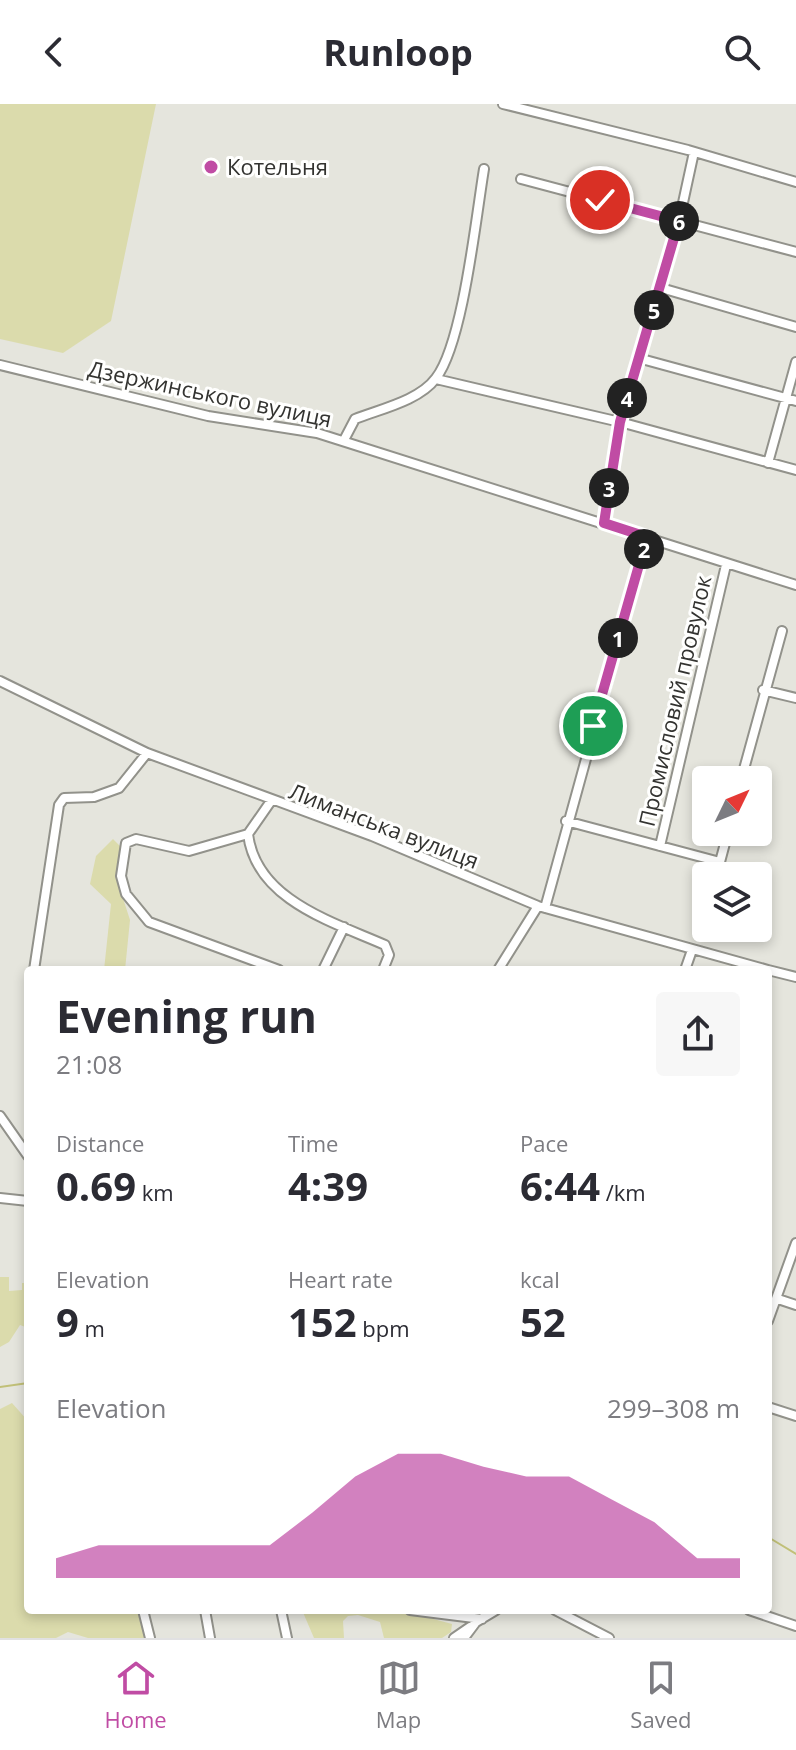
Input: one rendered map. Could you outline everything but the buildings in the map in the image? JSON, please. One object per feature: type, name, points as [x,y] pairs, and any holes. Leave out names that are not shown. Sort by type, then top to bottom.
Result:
[{"type":"street","points":[[503,104],[694,152],[796,182]]},
{"type":"street","points":[[604,523],[620,422],[661,288],[694,152]]},
{"type":"street","points":[[344,440],[355,419],[410,398],[436,379],[454,338],[484,169]]},
{"type":"street","points":[[521,179],[796,252]]},
{"type":"street","points":[[661,288],[796,327]]},
{"type":"street","points":[[638,358],[796,401]]},
{"type":"street","points":[[768,463],[796,362]]},
{"type":"street","name":"Дзержинського вулиця","points":[[0,365],[120,397],[344,440],[796,585]]},
{"type":"street","points":[[436,379],[620,422],[796,470]]},
{"type":"street","points":[[501,966],[541,907],[647,537]]},
{"type":"street","name":"Промисловий провулок","points":[[660,846],[726,565]]},
{"type":"street","points":[[744,766],[763,690],[782,631]]},
{"type":"street","name":"Лиманська вулиця","points":[[0,681],[147,753],[383,841],[541,907],[753,966]]},
{"type":"street","points":[[763,690],[796,698]]},
{"type":"street","points":[[35,966],[59,805],[64,798],[94,797],[119,788],[135,773],[147,753]]},
{"type":"street","points":[[268,966],[149,922],[126,894],[121,876],[126,843],[136,839],[189,851],[248,834],[271,801]]},
{"type":"street","points":[[566,821],[720,862],[724,846]]},
{"type":"street","points":[[248,834],[257,866],[283,896],[385,945],[389,955],[385,966]]},
{"type":"street","points":[[325,966],[344,927]]},
{"type":"street","points":[[686,966],[692,950]]},
{"type":"street","name":"Лиманська вулиця","points":[[772,971],[796,977]]},
{"type":"street","points":[[0,1116],[24,1150]]},
{"type":"street","points":[[0,1198],[24,1201]]},
{"type":"street","points":[[772,1310],[796,1243]]},
{"type":"street","points":[[778,1299],[796,1305]]},
{"type":"street","points":[[772,1408],[796,1416]]},
{"type":"street","points":[[144,1614],[150,1638]]},
{"type":"street","points":[[206,1614],[210,1638]]},
{"type":"street","points":[[282,1614],[287,1638]]},
{"type":"street","points":[[438,1614],[479,1620]]},
{"type":"street","points":[[454,1638],[489,1614]]},
{"type":"street","points":[[563,1614],[609,1638]]},
{"type":"street","points":[[761,1614],[796,1626]]},
{"type":"street","points":[[464,1638],[479,1620]]},
{"type":"green space","points":[[0,104],[156,104],[111,321],[63,353],[0,339]]},
{"type":"green space","points":[[113,839],[122,848],[119,886],[130,920],[125,966],[104,966],[111,904],[90,884],[96,856]]},
{"type":"green space","points":[[0,1277],[9,1277],[9,1291],[22,1290],[24,1283],[24,1326],[20,1325],[9,1342],[0,1347]]},
{"type":"green space","points":[[12,1403],[24,1416],[24,1614],[141,1614],[147,1638],[88,1638],[68,1632],[56,1638],[0,1638],[0,1409]]},
{"type":"green space","points":[[304,1614],[415,1614],[452,1624],[451,1632],[442,1638],[384,1638],[380,1622],[358,1615],[348,1616],[343,1621],[344,1638],[314,1638]]},
{"type":"waterway","points":[[0,1387],[24,1384]]},
{"type":"waterway","points":[[772,1539],[796,1554]]},
{"type":"place","name":"Котельня","points":[[211,167]]},
{"type":"route","points":[[593,726],[647,537],[604,523],[620,422],[679,221],[600,200]]}]
